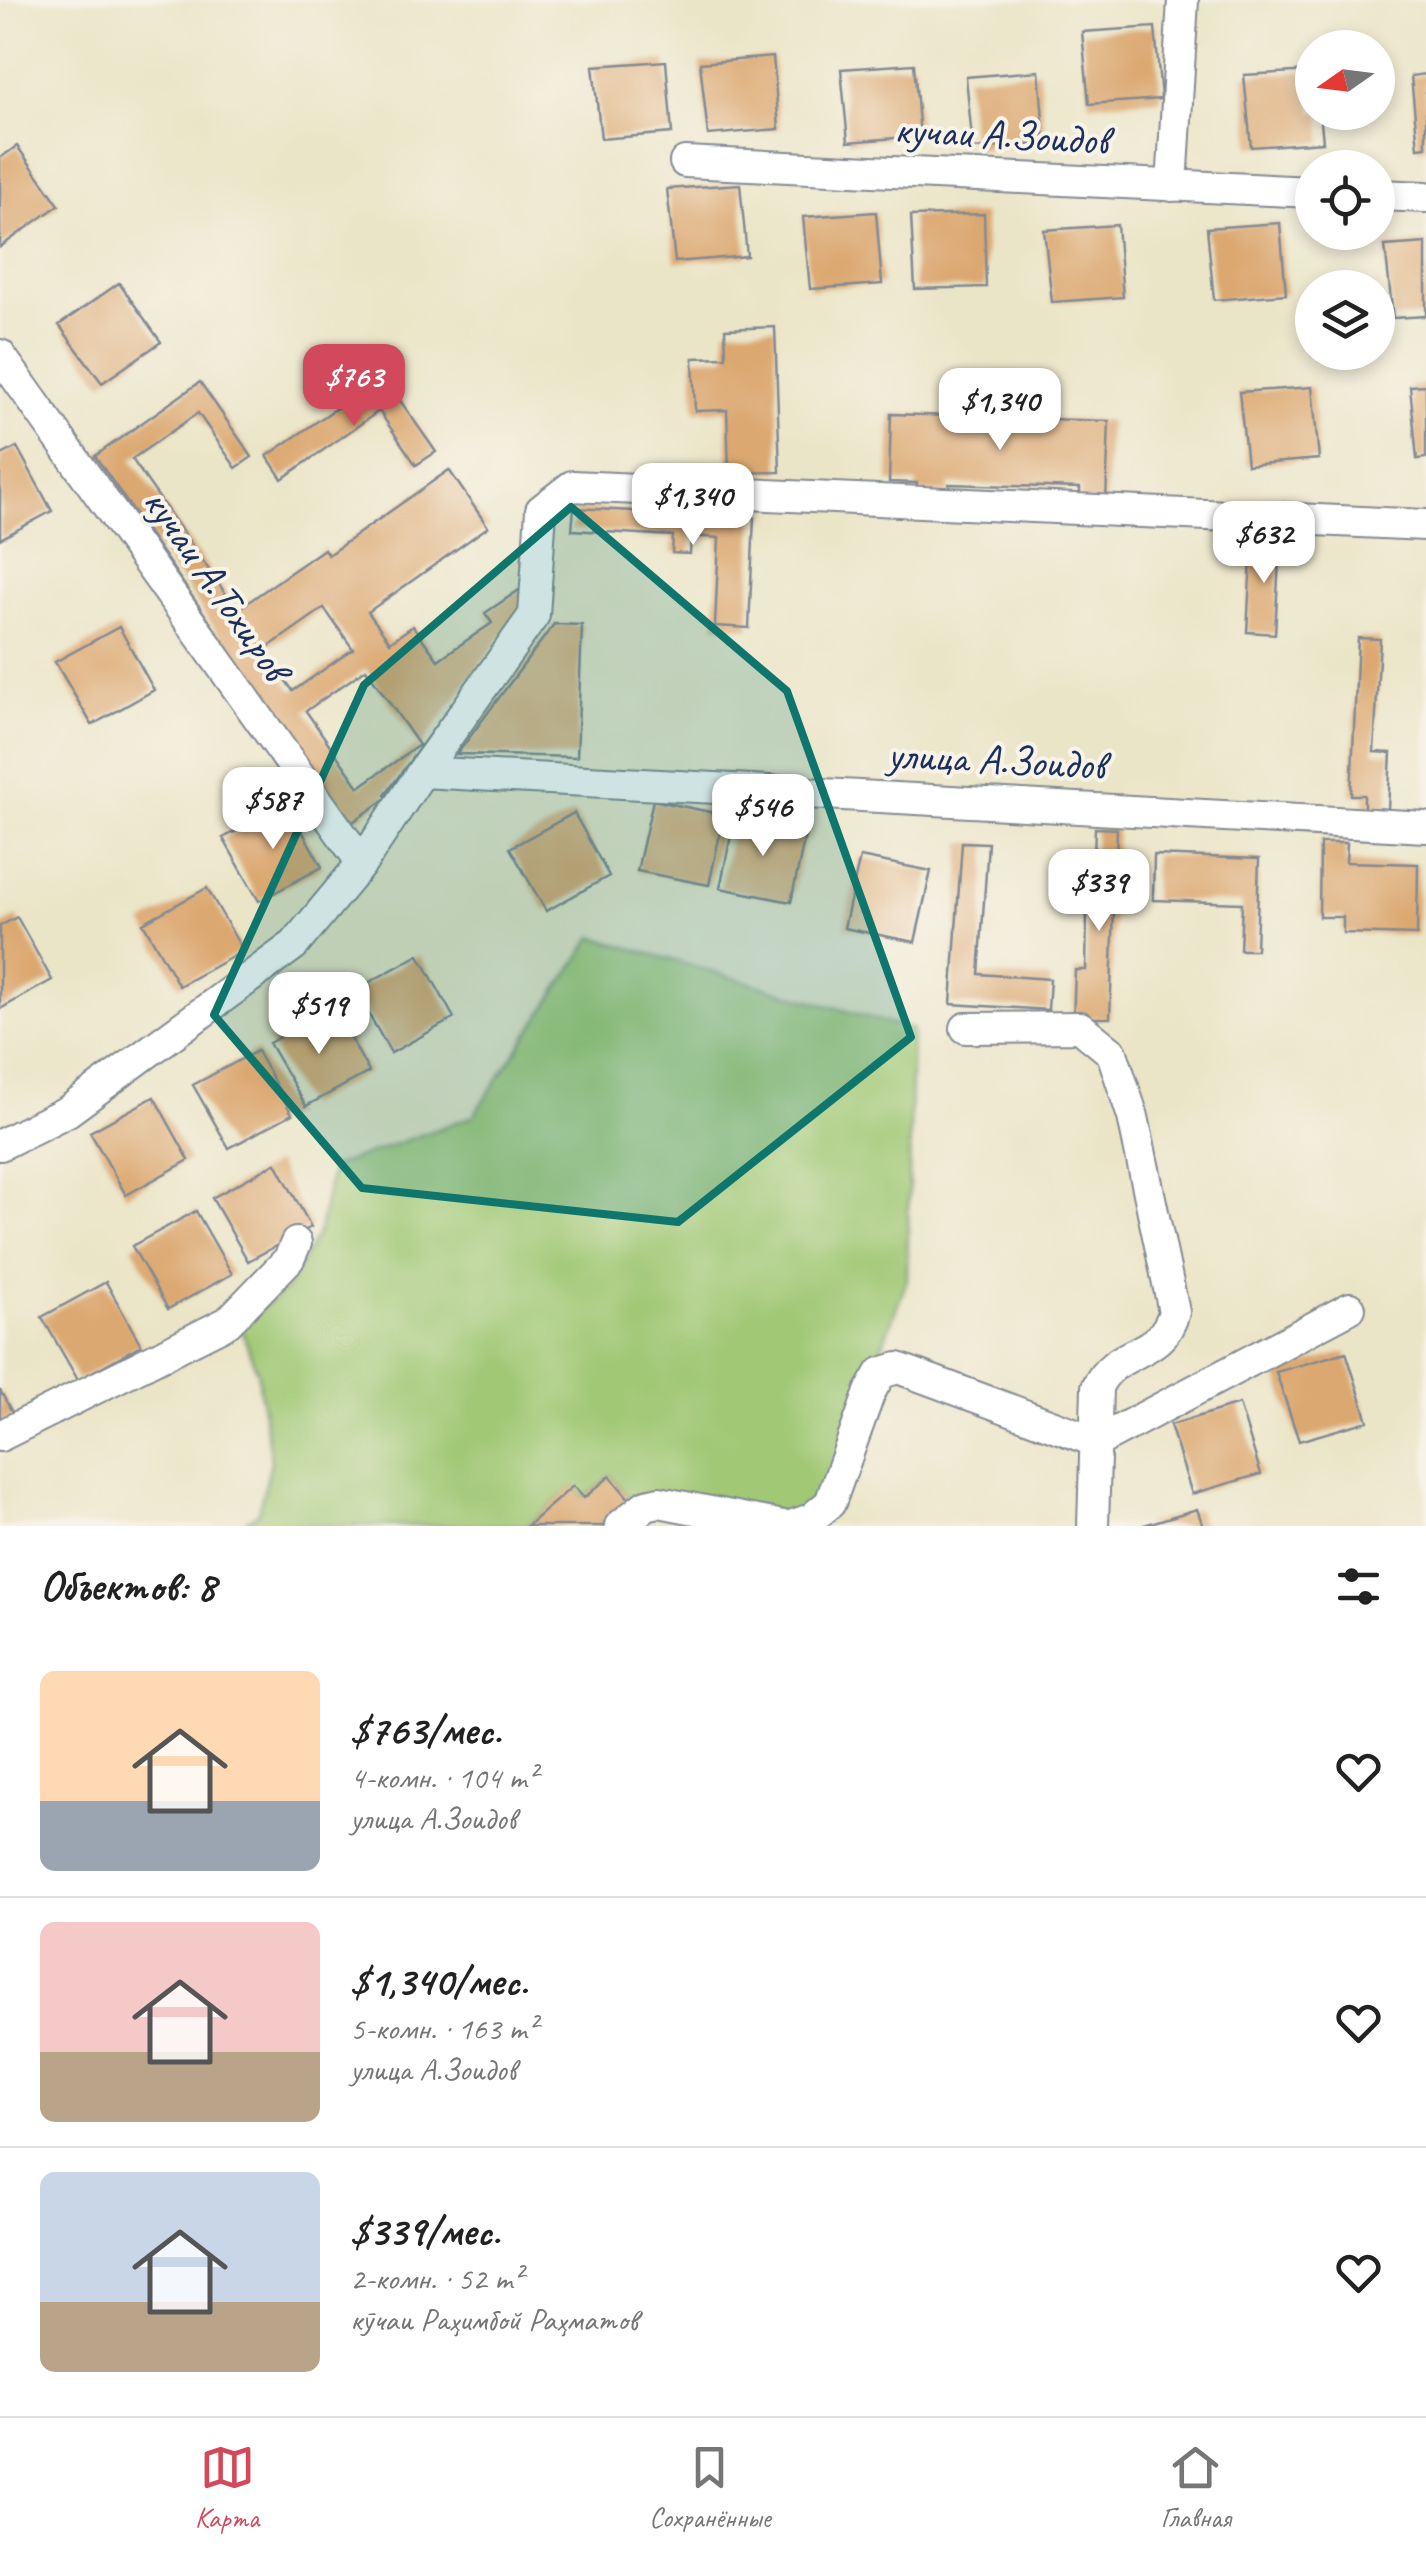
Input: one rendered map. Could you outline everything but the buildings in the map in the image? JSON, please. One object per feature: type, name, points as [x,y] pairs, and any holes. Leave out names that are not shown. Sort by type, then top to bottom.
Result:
[{"type":"street","points":[[1172,186],[1183,0]]},
{"type":"street","name":"кучаи А.Зоидов","points":[[686,162],[1295,191]]},
{"type":"street","points":[[1395,196],[1426,197]]},
{"type":"street","name":"кучаи А.Тохиров","points":[[0,355],[362,864]]},
{"type":"street","points":[[0,1145],[68,1111],[294,944],[362,864],[534,615],[541,510],[572,486],[1426,525]]},
{"type":"street","name":"улица А.Зоидов","points":[[422,772],[1426,826]]},
{"type":"street","points":[[966,1028],[1080,1027],[1112,1053],[1133,1117],[1174,1312],[1169,1331],[1154,1345],[1114,1363],[1103,1373],[1097,1387],[1093,1526]]},
{"type":"street","points":[[0,1436],[228,1322],[289,1259],[296,1244]]},
{"type":"street","points":[[791,1526],[811,1519],[830,1503],[870,1392],[881,1374],[898,1368],[1097,1442],[1350,1308]]},
{"type":"street","points":[[620,1526],[646,1505],[659,1502],[783,1526]]},
{"type":"highlighted area","points":[[571,507],[787,691],[911,1037],[678,1222],[362,1188],[214,1015],[364,685]]},
{"type":"green space","points":[[593,937],[912,1030],[907,1280],[823,1502],[795,1522],[630,1500],[610,1476],[584,1498],[573,1487],[527,1526],[239,1526],[258,1513],[271,1461],[257,1371],[240,1326],[286,1289],[319,1231],[332,1167],[473,1116]]}]
